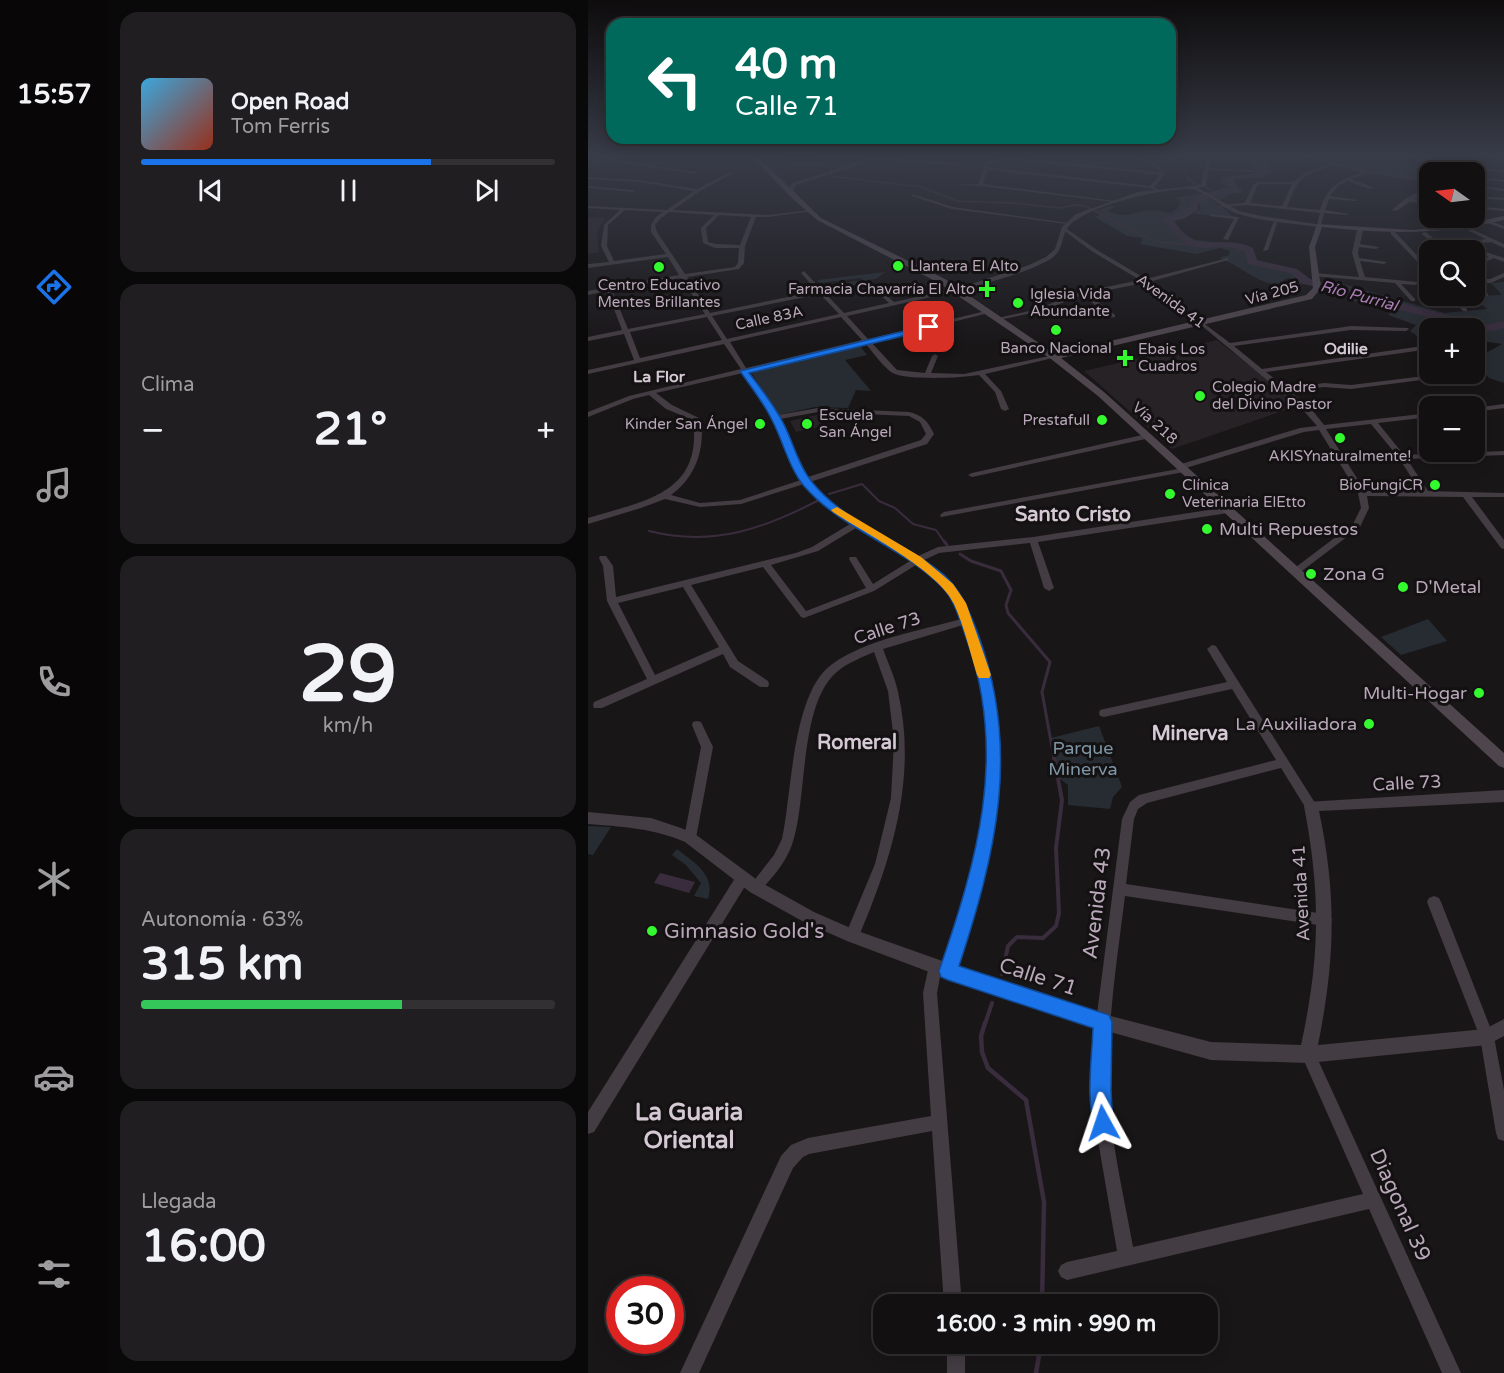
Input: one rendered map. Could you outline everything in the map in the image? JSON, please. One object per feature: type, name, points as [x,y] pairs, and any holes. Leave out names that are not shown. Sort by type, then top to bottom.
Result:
[{"type":"main road","name":"Vía 218","points":[[821,218],[833,227],[917,267],[956,290],[1054,357],[1101,394],[1504,762]]},
{"type":"main road","points":[[1485,223],[1504,218]]},
{"type":"main road","points":[[1319,225],[1393,233],[1424,233],[1467,228]]},
{"type":"main road","name":"Vía 205","points":[[1054,357],[1203,324],[1303,299],[1314,294],[1316,282],[1312,247],[1319,225]]},
{"type":"street","points":[[612,262],[604,246],[606,225],[614,218]]},
{"type":"street","points":[[660,218],[653,225],[654,232],[776,418],[806,482],[821,499],[856,524],[917,560],[949,586],[960,603],[982,663],[991,710],[994,764],[989,825],[976,882],[930,993],[952,1294]]},
{"type":"street","points":[[713,218],[703,228],[706,243],[715,246],[743,247]]},
{"type":"street","points":[[588,293],[733,270],[740,266],[743,247],[753,218]]},
{"type":"street","points":[[1016,218],[1066,226]]},
{"type":"street","points":[[956,290],[1048,258],[1058,250],[1066,226],[1075,218]]},
{"type":"street","points":[[1226,239],[1237,218]]},
{"type":"street","points":[[1238,218],[1319,225]]},
{"type":"street","points":[[1262,218],[1319,225]]},
{"type":"street","points":[[1319,225],[1321,218]]},
{"type":"street","points":[[1490,222],[1504,228]]},
{"type":"street","points":[[1265,250],[1275,223]]},
{"type":"street","name":"Avenida 41","points":[[1066,226],[1095,251],[1145,281],[1203,324],[1306,408],[1321,427],[1362,493]]},
{"type":"street","points":[[1467,228],[1504,246]]},
{"type":"street","points":[[1360,230],[1356,245],[1356,259],[1362,278]]},
{"type":"street","points":[[1393,233],[1419,261]]},
{"type":"street","points":[[1424,233],[1431,240]]},
{"type":"street","points":[[1485,241],[1493,240]]},
{"type":"street","points":[[1356,245],[1376,247]]},
{"type":"street","points":[[1485,253],[1504,260]]},
{"type":"street","points":[[588,266],[669,255]]},
{"type":"street","points":[[1485,260],[1492,257]]},
{"type":"street","points":[[1000,319],[1040,310],[1083,293],[1145,281],[1226,259]]},
{"type":"street","points":[[1356,259],[1384,262]]},
{"type":"street","points":[[804,273],[895,372],[927,375],[982,374],[1054,357]]},
{"type":"street","points":[[1485,281],[1504,275]]},
{"type":"street","points":[[1316,282],[1362,278],[1415,283]]},
{"type":"street","points":[[1396,281],[1413,300]]},
{"type":"street","points":[[609,289],[638,361]]},
{"type":"street","name":"Calle 83A","points":[[588,372],[956,290]]},
{"type":"street","points":[[879,291],[894,305]]},
{"type":"street","points":[[588,339],[821,292]]},
{"type":"street","points":[[1083,293],[1113,316],[1108,317]]},
{"type":"street","points":[[1461,306],[1465,310]]},
{"type":"street","points":[[588,415],[609,404],[651,393],[990,312]]},
{"type":"street","points":[[1228,345],[1351,328],[1406,329]]},
{"type":"street","points":[[1261,371],[1419,349]]},
{"type":"street","points":[[927,375],[935,356]]},
{"type":"street","points":[[982,374],[998,391],[1005,409]]},
{"type":"street","points":[[1287,391],[1324,385],[1351,387],[1419,378]]},
{"type":"street","points":[[588,521],[664,496],[683,479],[693,464],[700,434],[697,419],[669,406],[651,393]]},
{"type":"street","points":[[1485,409],[1504,406]]},
{"type":"street","points":[[664,496],[700,505],[741,502],[924,442],[930,434],[920,416],[909,414],[818,411],[776,418]]},
{"type":"street","points":[[944,515],[1183,469],[1279,436],[1321,427],[1419,417]]},
{"type":"street","points":[[1374,423],[1402,458],[1426,494]]},
{"type":"street","points":[[972,475],[1147,436]]},
{"type":"street","points":[[1402,458],[1504,453]]},
{"type":"street","points":[[1295,572],[1357,525],[1365,508],[1362,493],[1504,495]]},
{"type":"street","points":[[1466,495],[1504,546]]},
{"type":"street","points":[[766,564],[804,615],[872,589],[917,560],[938,550],[1033,540],[1228,510]]},
{"type":"street","points":[[612,601],[766,564],[815,549],[856,524]]},
{"type":"street","points":[[1033,540],[1049,588]]},
{"type":"street","points":[[603,558],[608,566],[612,601],[653,681]]},
{"type":"street","points":[[853,559],[872,589]]},
{"type":"street","points":[[686,584],[734,664],[764,684]]},
{"type":"street","name":"Calle 73","points":[[748,883],[777,863],[788,838],[811,702],[823,678],[847,661],[878,648],[967,621]]},
{"type":"street","points":[[852,936],[881,864],[897,798],[900,741],[893,691],[878,648]]},
{"type":"street","points":[[598,705],[724,649]]},
{"type":"street","name":"Avenida 41","points":[[1212,649],[1311,806],[1324,879],[1325,920],[1321,985],[1308,1054]]},
{"type":"street","points":[[1104,713],[1235,684]]},
{"type":"street","points":[[690,838],[707,747],[697,725]]},
{"type":"street","name":"Avenida 43","points":[[1126,1255],[1103,1123],[1101,1091],[1103,1022],[1128,819],[1134,806],[1143,799],[1284,762]]},
{"type":"street","name":"Calle 73","points":[[1311,806],[1504,796]]},
{"type":"street","name":"Calle 71","points":[[588,818],[651,824],[690,838],[748,883],[809,917],[852,936],[1103,1022],[1211,1051],[1308,1054],[1487,1037],[1504,1027]]},
{"type":"street","points":[[588,1126],[748,883]]},
{"type":"street","points":[[1120,890],[1325,920]]},
{"type":"street","points":[[1434,902],[1487,1037],[1504,1133]]},
{"type":"street","name":"Diagonal 39","points":[[1308,1054],[1452,1373]]},
{"type":"street","points":[[689,1373],[787,1162],[797,1151],[808,1146],[940,1122]]},
{"type":"street","points":[[1067,1271],[1126,1255],[1372,1200]]},
{"type":"street","points":[[956,1354],[956,1373]]},
{"type":"shaded area","points":[[588,218],[605,218],[597,232],[599,252],[588,254]]},
{"type":"shaded area","name":"Colegio Madre del Divino Pastor","points":[[1217,340],[1300,405],[1172,449],[1084,371]]},
{"type":"shaded area","name":"Escuela San Ángel","points":[[820,414],[823,426],[796,432],[790,421]]},
{"type":"shaded area","points":[[660,873],[695,882],[689,893],[654,883]]},
{"type":"green space","points":[[1097,218],[1176,218],[1172,220],[1186,239],[1236,244],[1255,261],[1296,273],[1302,277],[1302,285],[1289,278],[1283,280],[1287,284],[1278,285],[1260,280],[1219,258],[1229,255],[1230,251],[1220,248],[1196,254],[1140,244],[1143,238],[1127,236]]},
{"type":"green space","points":[[885,272],[876,279],[867,280],[870,282],[857,288],[855,285],[848,286],[844,283],[862,280],[861,278],[820,283],[817,280]]},
{"type":"green space","points":[[1326,279],[1444,313],[1487,309],[1484,306],[1485,296],[1502,295],[1491,283],[1504,282],[1504,383],[1489,378],[1485,373],[1485,353],[1502,344],[1485,341],[1485,318],[1419,318],[1419,337],[1410,331],[1416,325],[1388,315],[1392,310],[1350,300],[1335,291],[1323,288]]},
{"type":"green space","points":[[860,346],[867,355],[845,360],[871,391],[856,390],[848,408],[815,407],[778,415],[752,374],[755,371]]},
{"type":"green space","points":[[1428,619],[1447,641],[1401,655],[1381,637]]},
{"type":"green space","name":"Parque Minerva","points":[[1099,726],[1122,787],[1113,797],[1110,809],[1068,805],[1068,785],[1060,779],[1051,738]]},
{"type":"green space","points":[[588,826],[611,827],[593,855],[588,854]]},
{"type":"green space","points":[[677,849],[696,864],[706,876],[710,890],[708,899],[694,896],[701,883],[686,865],[672,855]]},
{"type":"waterway","points":[[1108,218],[1159,242],[1192,245]]},
{"type":"waterway","name":"Río Purrial","points":[[1172,218],[1168,219],[1178,234],[1188,242],[1199,246],[1230,244],[1240,246],[1250,250],[1252,262],[1293,271],[1307,282],[1334,287],[1356,296],[1481,327],[1492,328],[1504,324]]},
{"type":"waterway","points":[[829,494],[862,484],[879,501],[895,508],[913,524],[936,530],[945,543]]},
{"type":"waterway","points":[[649,531],[695,537],[717,536],[758,527],[821,499]]},
{"type":"waterway","points":[[944,541],[947,545]]},
{"type":"waterway","points":[[960,554],[971,561],[1001,571],[1011,590],[1006,605],[1008,613],[1050,662],[1042,692],[1053,753]]},
{"type":"waterway","points":[[1002,974],[1008,946],[1017,937],[1043,938],[1056,926],[1059,913],[1056,848],[1062,800],[1053,752]]},
{"type":"waterway","points":[[985,1024],[992,1003]]},
{"type":"waterway","points":[[985,1023],[981,1036],[982,1052],[988,1068],[1026,1100],[1044,1202],[1042,1294]]},
{"type":"waterway","points":[[1036,1373],[1039,1354]]},
{"type":"slow traffic","points":[[837,510],[856,524],[917,560],[949,586],[960,603],[982,663],[984,675]]},
{"type":"place","name":"Llantera El Alto","points":[[898,266]]},
{"type":"place","name":"Centro Educativo Mentes Brillantes","points":[[659,267]]},
{"type":"place","name":"Farmacia Chavarría El Alto","points":[[987,289]]},
{"type":"place","name":"Iglesia Vida Abundante","points":[[1018,303]]},
{"type":"place","name":"Banco Nacional","points":[[1056,330]]},
{"type":"place","name":"Ebais Los Cuadros","points":[[1125,358]]},
{"type":"place","name":"Colegio Madre del Divino Pastor","points":[[1200,396]]},
{"type":"place","name":"Prestafull","points":[[1102,420]]},
{"type":"place","name":"Kinder San Ángel","points":[[760,424]]},
{"type":"place","name":"Escuela San Ángel","points":[[807,424]]},
{"type":"place","name":"AKISYnaturalmente!","points":[[1340,438]]},
{"type":"place","name":"BioFungiCR","points":[[1435,485]]},
{"type":"place","name":"Clínica Veterinaria ElEtto","points":[[1170,494]]},
{"type":"place","name":"Multi Repuestos","points":[[1207,529]]},
{"type":"place","name":"Zona G","points":[[1311,574]]},
{"type":"place","name":"D'Metal","points":[[1403,587]]},
{"type":"place","name":"Multi-Hogar","points":[[1479,693]]},
{"type":"place","name":"La Auxiliadora","points":[[1369,724]]},
{"type":"place","name":"Gimnasio Gold's","points":[[652,931]]},
{"type":"district","name":"Odilie","points":[[1346,349]]},
{"type":"district","name":"La Flor","points":[[659,377]]},
{"type":"district","name":"Santo Cristo","points":[[1073,515]]},
{"type":"district","name":"Minerva","points":[[1190,734]]},
{"type":"district","name":"Romeral","points":[[857,743]]},
{"type":"district","name":"La Guaria Oriental","points":[[689,1126]]},
{"type":"route","points":[[929,327],[744,371],[776,418],[806,482],[821,499],[856,524],[934,572],[949,586],[960,603],[982,663],[991,710],[994,764],[989,825],[974,894],[948,971],[1103,1022],[1101,1091],[1103,1123]]}]
